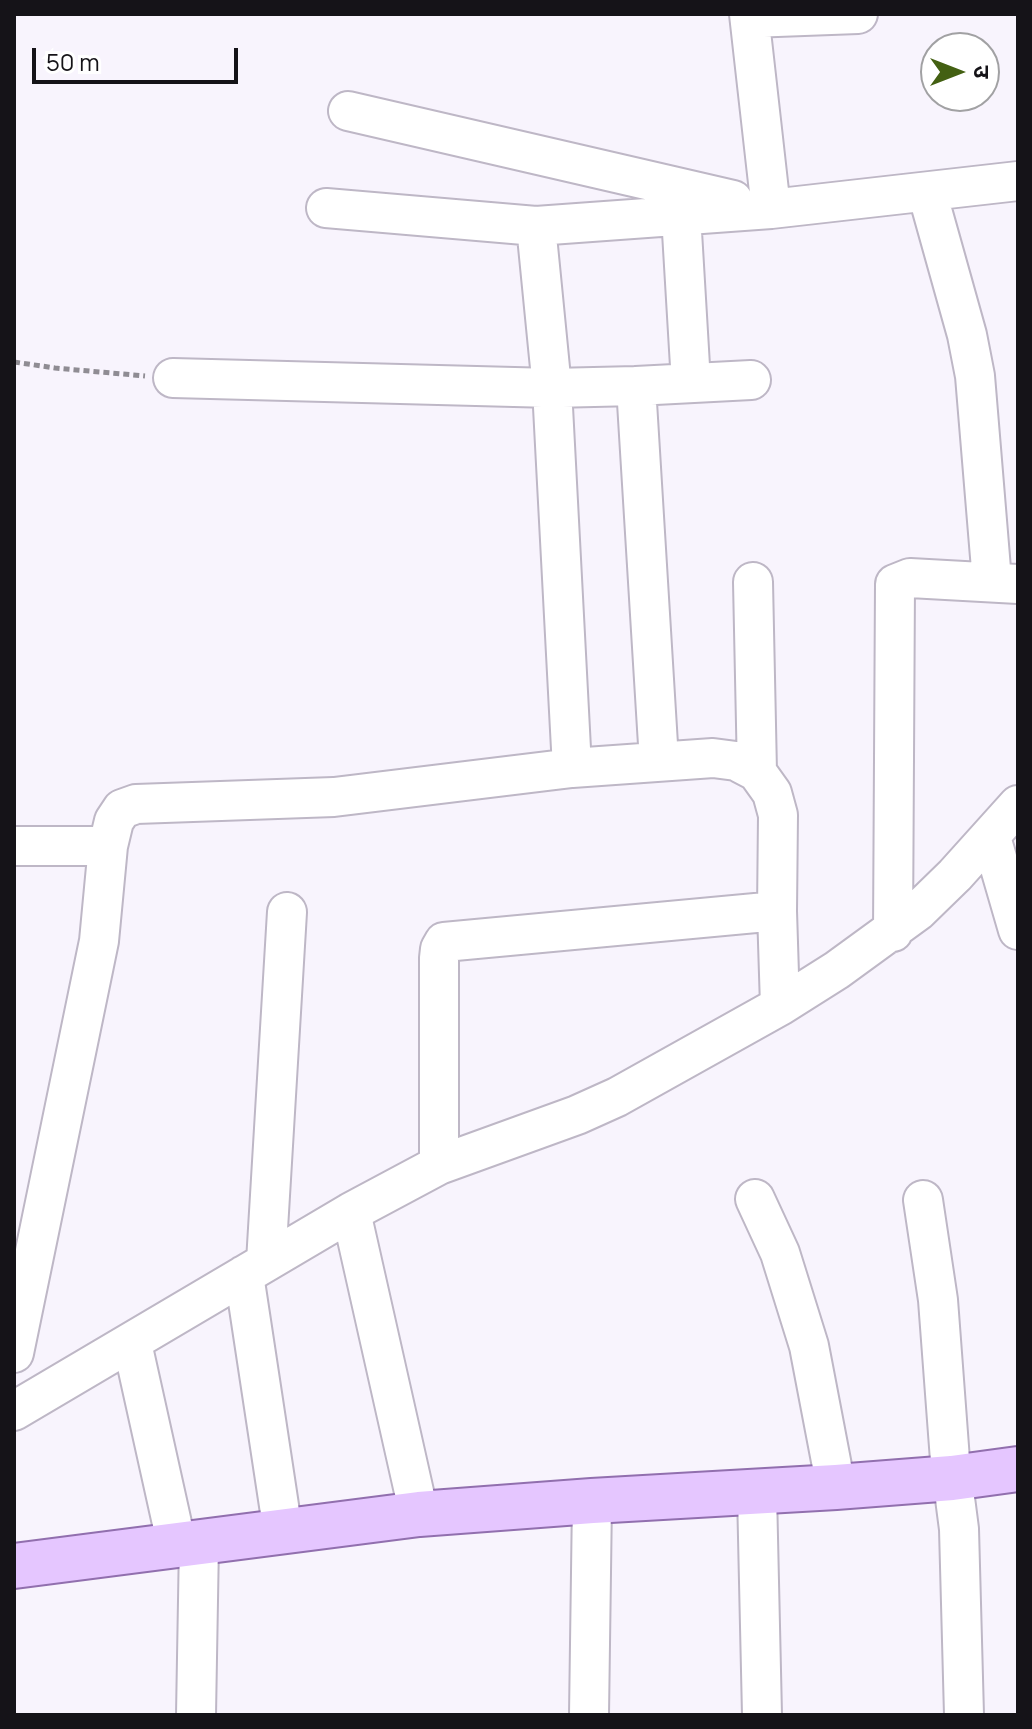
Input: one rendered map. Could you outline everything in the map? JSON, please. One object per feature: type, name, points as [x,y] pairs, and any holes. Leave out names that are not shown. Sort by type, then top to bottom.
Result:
[{"type":"main road","points":[[14,1566],[419,1514],[757,1493],[952,1478],[1018,1469]]},
{"type":"street","points":[[771,209],[749,16],[858,14]]},
{"type":"street","points":[[348,111],[771,209]]},
{"type":"street","points":[[326,208],[536,226],[771,209],[1018,181]]},
{"type":"street","points":[[893,932],[895,584],[910,578],[1005,582],[967,335],[927,192]]},
{"type":"street","points":[[681,215],[691,383]]},
{"type":"street","points":[[536,226],[552,388],[572,768]]},
{"type":"street","points":[[173,378],[552,388],[751,380]]},
{"type":"street","points":[[636,386],[659,761]]},
{"type":"street","points":[[753,582],[757,772]]},
{"type":"street","points":[[14,1353],[99,941],[108,846],[114,821],[122,809],[136,804],[334,797],[572,768],[659,761],[713,758],[736,761],[757,772],[772,793],[778,815],[780,1006]]},
{"type":"street","points":[[14,1411],[351,1212],[439,1165],[577,1115],[617,1097],[780,1006],[893,932],[918,911],[1018,805]]},
{"type":"street","points":[[991,837],[1018,930]]},
{"type":"street","points":[[14,846],[108,846]]},
{"type":"street","points":[[439,1165],[439,958],[444,942],[777,911]]},
{"type":"street","points":[[283,1532],[255,1269],[287,912]]},
{"type":"street","points":[[755,1199],[780,1253],[809,1346],[836,1487]]},
{"type":"street","points":[[923,1200],[938,1300],[959,1529],[964,1715]]},
{"type":"street","points":[[351,1212],[419,1514]]},
{"type":"street","points":[[132,1343],[188,1544],[196,1715]]},
{"type":"street","points":[[757,1493],[762,1715]]},
{"type":"street","points":[[589,1715],[592,1501]]},
{"type":"path","points":[[14,362],[173,378]]}]
